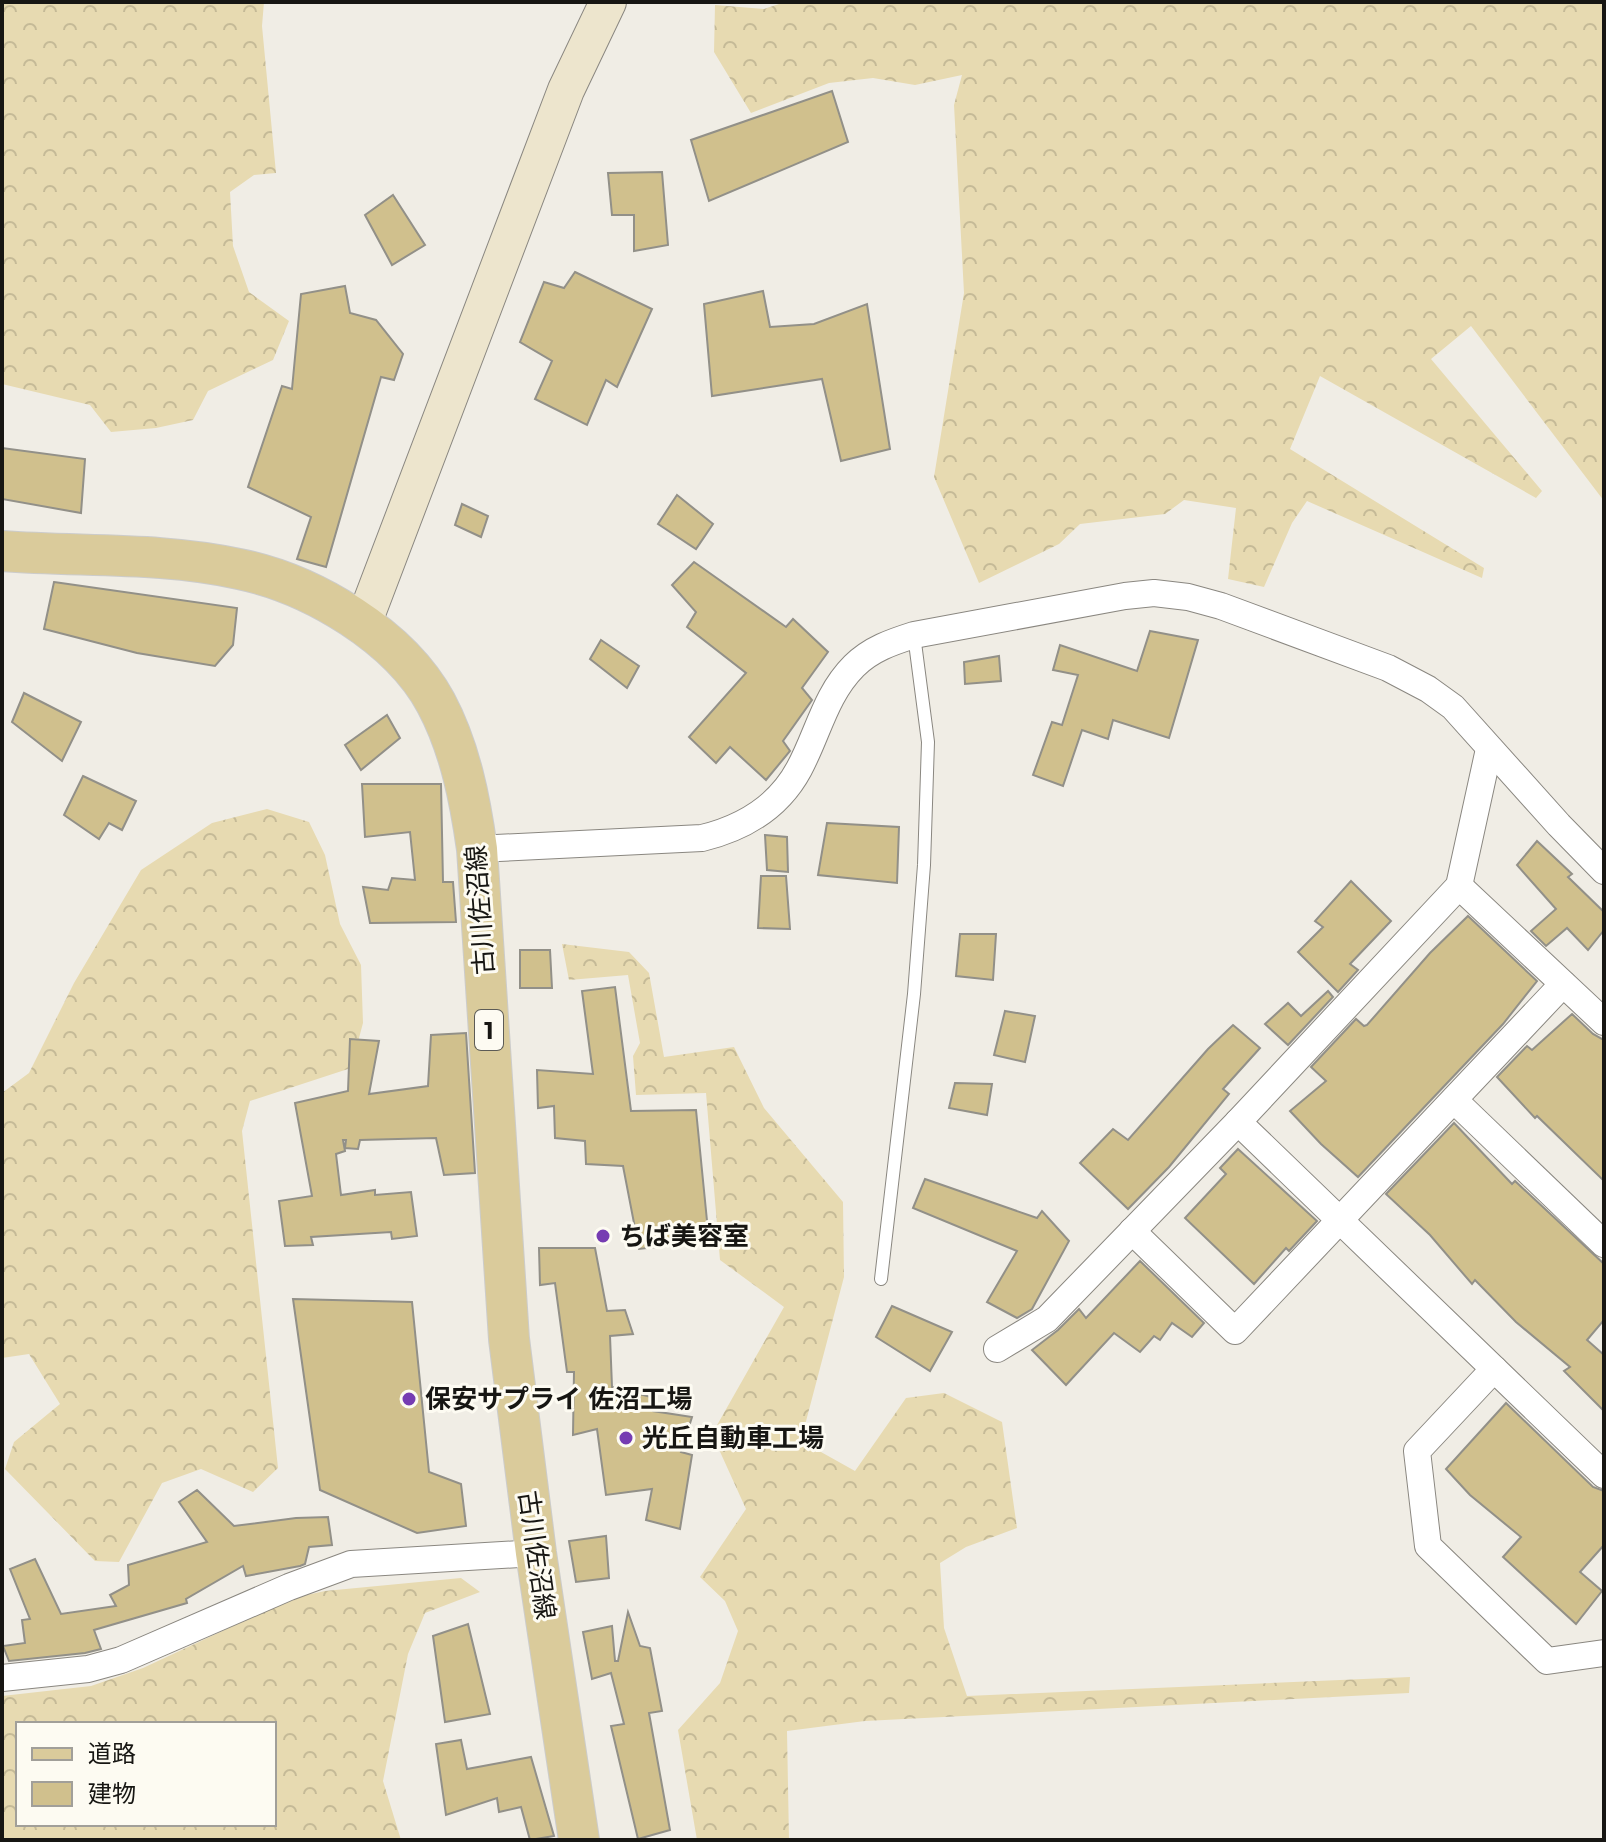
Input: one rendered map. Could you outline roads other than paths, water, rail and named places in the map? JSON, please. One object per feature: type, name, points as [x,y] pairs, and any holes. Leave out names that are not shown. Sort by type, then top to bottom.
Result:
[{"type":"main road","name":"古川佐沼線","points":[[2,551],[128,557],[240,569],[324,599],[363,624],[404,661],[435,701],[456,750],[471,805],[477,849],[509,1339],[536,1553],[579,1840]]},
{"type":"street","points":[[363,624],[566,90],[608,2]]},
{"type":"street","points":[[477,849],[702,838],[730,831],[756,817],[782,794],[800,768],[835,690],[855,665],[881,646],[914,635],[1154,593],[1188,597],[1221,606],[1388,668],[1428,689],[1453,707],[1604,871]]},
{"type":"street","points":[[997,1349],[1047,1319],[1238,1122],[1459,886],[1489,749]]},
{"type":"street","points":[[1459,886],[1604,1022]]},
{"type":"street","points":[[1132,1231],[1235,1331],[1563,984]]},
{"type":"street","points":[[1454,1100],[1604,1244]]},
{"type":"street","points":[[1238,1122],[1604,1475]]},
{"type":"street","points":[[1494,1369],[1417,1451],[1428,1546],[1547,1661],[1604,1653]]},
{"type":"street","points":[[2,1678],[88,1669],[121,1660],[289,1587],[351,1564],[536,1553]]},
{"type":"lane","points":[[881,1279],[914,994],[924,865],[928,742],[914,635]]},
{"type":"place","name":"ちば美容室","points":[[603,1236]]},
{"type":"place","name":"保安サプライ 佐沼工場","points":[[409,1399]]},
{"type":"place","name":"光丘自動車工場","points":[[626,1438]]}]
